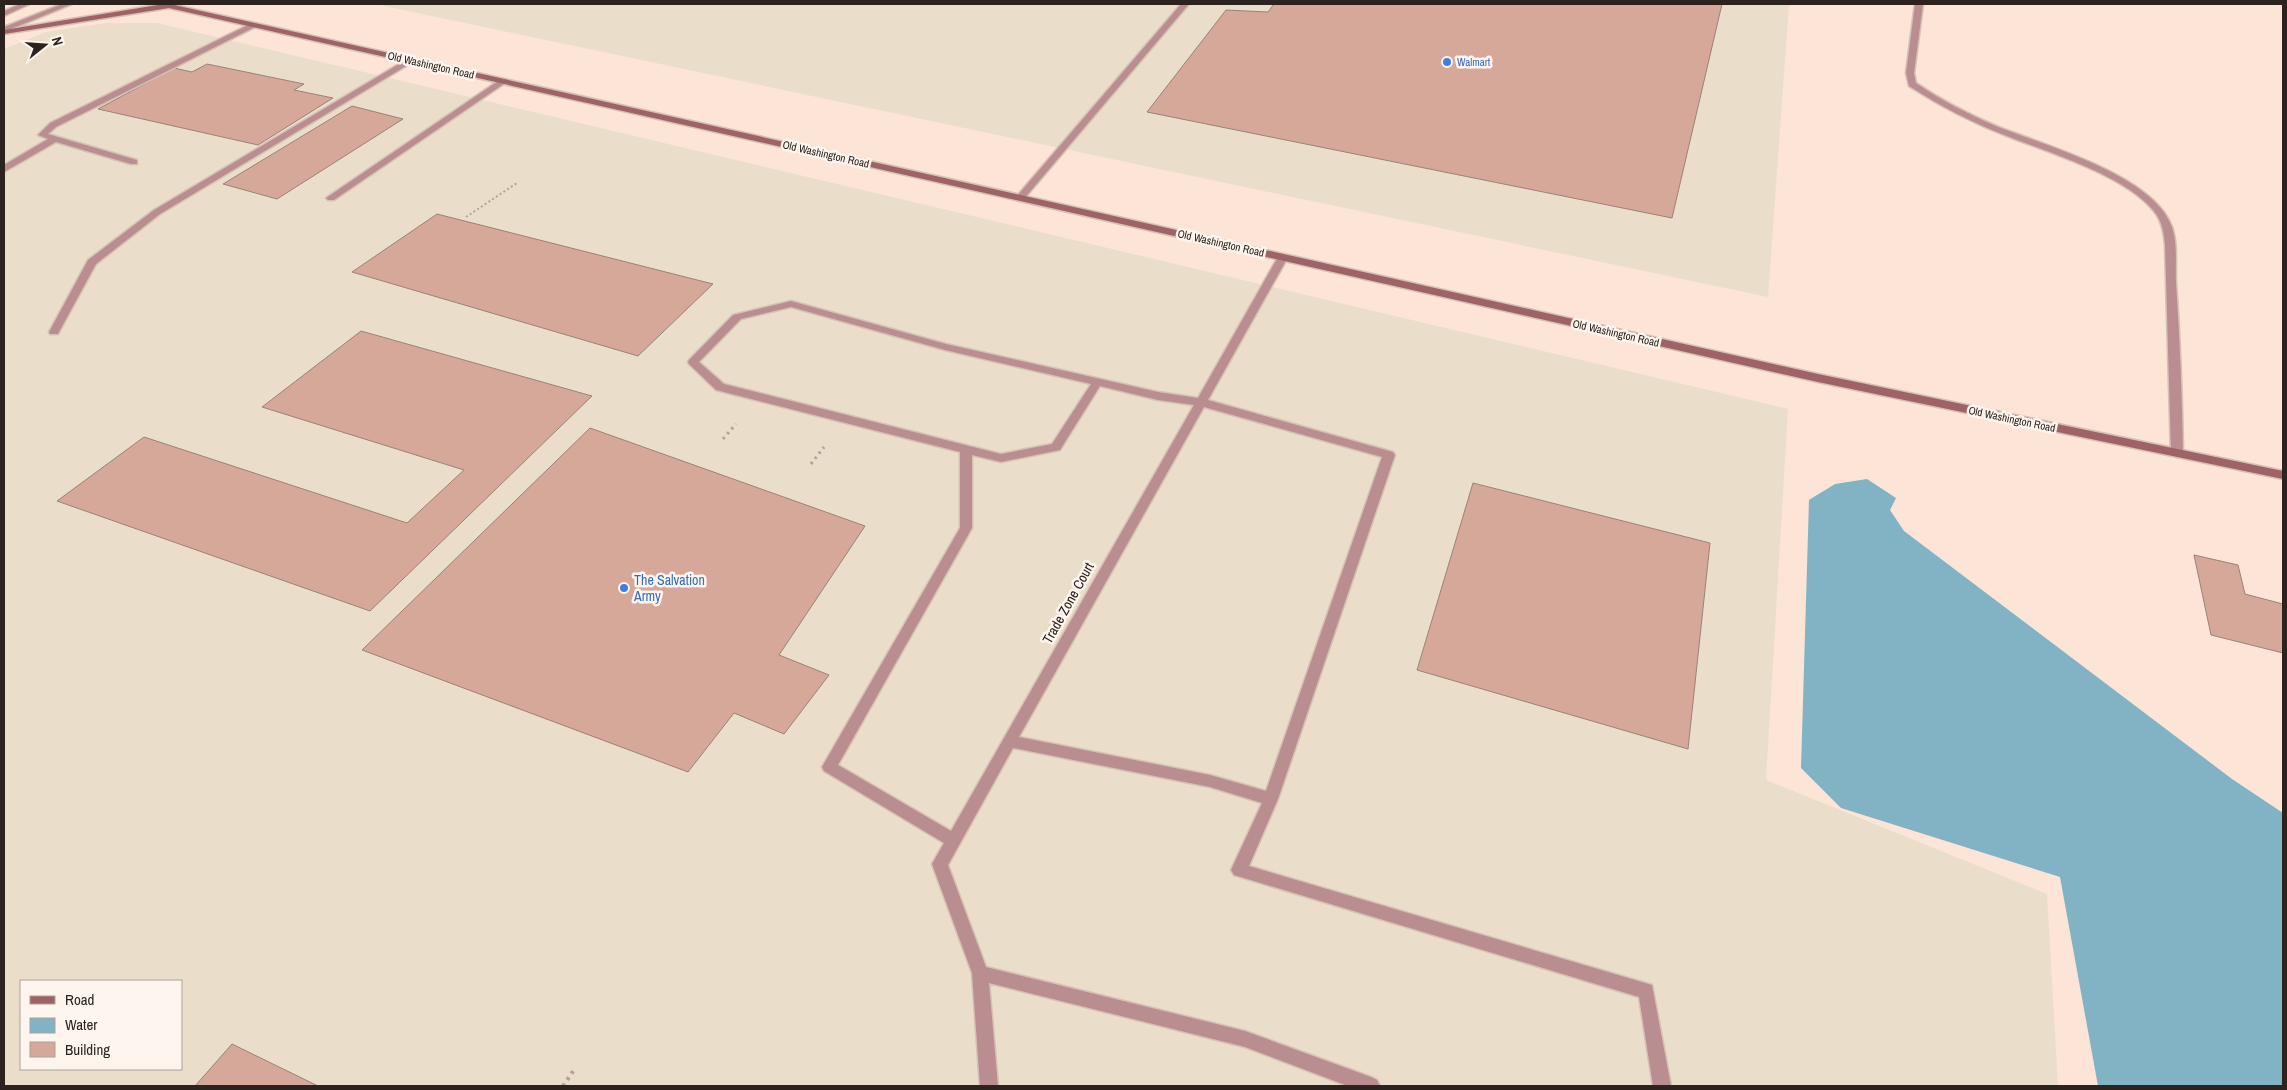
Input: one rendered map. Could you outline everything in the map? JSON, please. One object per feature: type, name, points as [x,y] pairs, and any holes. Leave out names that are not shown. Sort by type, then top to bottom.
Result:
[{"type":"main road","name":"Old Washington Road","points":[[161,4],[216,13],[255,25],[1818,378],[2283,475]]},
{"type":"main road","points":[[4,31],[134,10],[172,6]]},
{"type":"street","points":[[4,14],[26,4]]},
{"type":"street","points":[[4,31],[68,4]]},
{"type":"street","points":[[1020,198],[1185,4]]},
{"type":"street","points":[[1919,4],[1910,73],[1912,84],[1934,100],[1992,127],[2083,162],[2129,186],[2153,204],[2168,225],[2177,370],[2177,453]]},
{"type":"street","points":[[134,162],[53,140],[42,135],[53,125],[255,25]]},
{"type":"street","points":[[54,332],[92,262],[158,212],[412,60]]},
{"type":"street","points":[[331,198],[504,81]]},
{"type":"street","points":[[4,169],[53,140]]},
{"type":"street","name":"Trade Zone Court","points":[[989,1086],[980,973],[940,864],[1283,257]]},
{"type":"street","points":[[1096,382],[1056,447],[1001,458],[720,387],[693,362],[737,317],[791,304],[946,347],[1158,396],[1201,402],[1389,455],[1271,800],[1239,870],[1646,991],[1662,1086]]},
{"type":"street","points":[[953,840],[829,767],[966,528],[966,450]]},
{"type":"street","points":[[1009,741],[1210,781],[1271,800]]},
{"type":"street","points":[[980,973],[1244,1040],[1371,1086]]},
{"type":"path","points":[[466,217],[517,183]]},
{"type":"path","points":[[563,1086],[574,1070]]},
{"type":"shaded area","points":[[375,4],[1789,4],[1768,297]]},
{"type":"shaded area","points":[[106,23],[157,23],[1788,409],[1766,780],[2047,894],[2058,1086],[4,1086],[4,49],[46,32]]},
{"type":"water","points":[[1867,479],[1896,498],[1890,510],[1904,531],[2232,779],[2283,813],[2283,1086],[2098,1086],[2060,877],[1841,808],[1801,768],[1809,500],[1835,484]]},
{"type":"building","name":"Walmart","points":[[1274,4],[1722,4],[1672,218],[1147,112],[1226,10],[1268,12]]},
{"type":"building","points":[[207,64],[304,84],[294,90],[333,98],[258,145],[98,109],[174,68],[192,72]]},
{"type":"building","points":[[352,106],[403,119],[277,199],[223,184]]},
{"type":"building","points":[[437,214],[713,284],[638,356],[352,272]]},
{"type":"building","points":[[361,331],[592,396],[370,611],[57,501],[144,437],[407,523],[464,470],[262,407]]},
{"type":"building","name":"The Salvation Army","points":[[590,428],[865,526],[779,655],[829,675],[784,734],[734,713],[688,772],[362,650]]},
{"type":"building","points":[[1473,483],[1710,543],[1688,749],[1417,670]]},
{"type":"building","points":[[2194,555],[2238,565],[2245,594],[2283,604],[2283,653],[2211,635]]},
{"type":"building","points":[[232,1044],[318,1086],[195,1086]]},
{"type":"place","name":"Walmart","points":[[1447,62]]},
{"type":"place","name":"The Salvation Army","points":[[624,588]]}]
